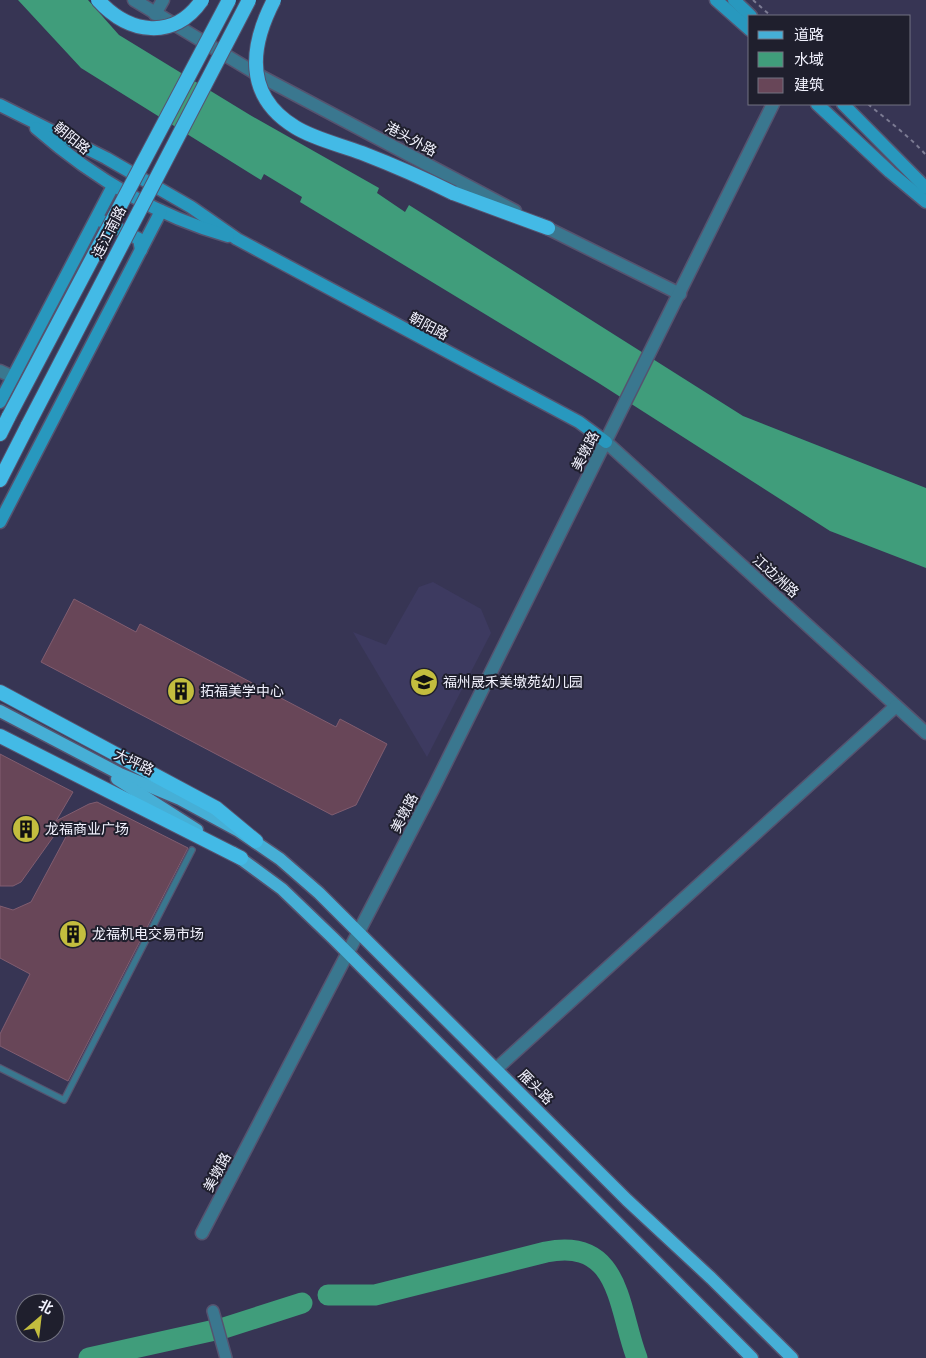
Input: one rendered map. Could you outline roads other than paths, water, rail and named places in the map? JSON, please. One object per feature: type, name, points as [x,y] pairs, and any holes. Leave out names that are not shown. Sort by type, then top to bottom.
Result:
[{"type":"highway","points":[[98,0],[109,12],[126,23],[150,29],[176,24],[195,11],[202,0]]},
{"type":"highway","name":"连江南路","points":[[0,434],[229,0]]},
{"type":"highway","name":"连江南路","points":[[0,480],[249,0]]},
{"type":"highway","points":[[274,0],[257,43],[255,68],[261,91],[276,113],[296,128],[395,166],[453,193],[548,228]]},
{"type":"highway","points":[[0,692],[216,808],[256,840]]},
{"type":"highway","points":[[0,736],[241,858]]},
{"type":"main road","points":[[716,0],[748,28]]},
{"type":"main road","points":[[734,0],[750,15]]},
{"type":"main road","name":"朝阳路","points":[[0,105],[106,158],[191,207],[236,239],[579,422],[606,442]]},
{"type":"main road","points":[[818,105],[900,182],[926,202]]},
{"type":"main road","points":[[844,105],[926,188]]},
{"type":"main road","name":"朝阳路","points":[[27,120],[78,163],[112,186],[204,230],[236,239]]},
{"type":"main road","points":[[0,402],[112,186]]},
{"type":"main road","points":[[0,522],[161,211]]},
{"type":"main road","points":[[92,225],[103,221],[139,239],[141,250]]},
{"type":"main road","name":"大坪路","points":[[0,711],[120,774],[180,799],[256,840]]},
{"type":"main road","name":"大坪路","points":[[0,718],[118,779],[241,858]]},
{"type":"main road","name":"雁头路","points":[[256,840],[304,879],[360,933],[627,1200],[712,1278],[792,1358]]},
{"type":"main road","points":[[241,858],[282,889],[349,954],[606,1214],[752,1358]]},
{"type":"street","name":"港头外路","points":[[134,0],[262,77],[548,228],[680,294]]},
{"type":"street","points":[[155,14],[163,0]]},
{"type":"street","points":[[680,294],[772,105]]},
{"type":"street","name":"美墩路","points":[[202,1233],[360,933],[680,294]]},
{"type":"street","points":[[0,371],[13,377]]},
{"type":"street","name":"江边洲路","points":[[606,442],[926,733]]},
{"type":"street","points":[[496,1069],[896,706]]},
{"type":"street","points":[[213,1311],[226,1358]]},
{"type":"lane","points":[[0,1068],[64,1100],[192,850]]},
{"type":"water","points":[[18,0],[88,0],[119,35],[250,115],[379,188],[377,193],[405,212],[409,205],[743,416],[926,488],[926,568],[830,531],[597,382],[300,202],[302,197],[264,174],[261,180],[81,68]]},
{"type":"waterway","points":[[328,1295],[375,1295],[546,1252],[571,1250],[589,1255],[603,1266],[620,1299],[637,1358]]},
{"type":"waterway","points":[[89,1358],[224,1328],[302,1303]]},
{"type":"place","name":"福州晟禾美墩苑幼儿园","points":[[424,682]]},
{"type":"place","name":"拓福美学中心","points":[[181,691]]},
{"type":"place","name":"龙福商业广场","points":[[26,829]]},
{"type":"place","name":"龙福机电交易市场","points":[[73,934]]}]
